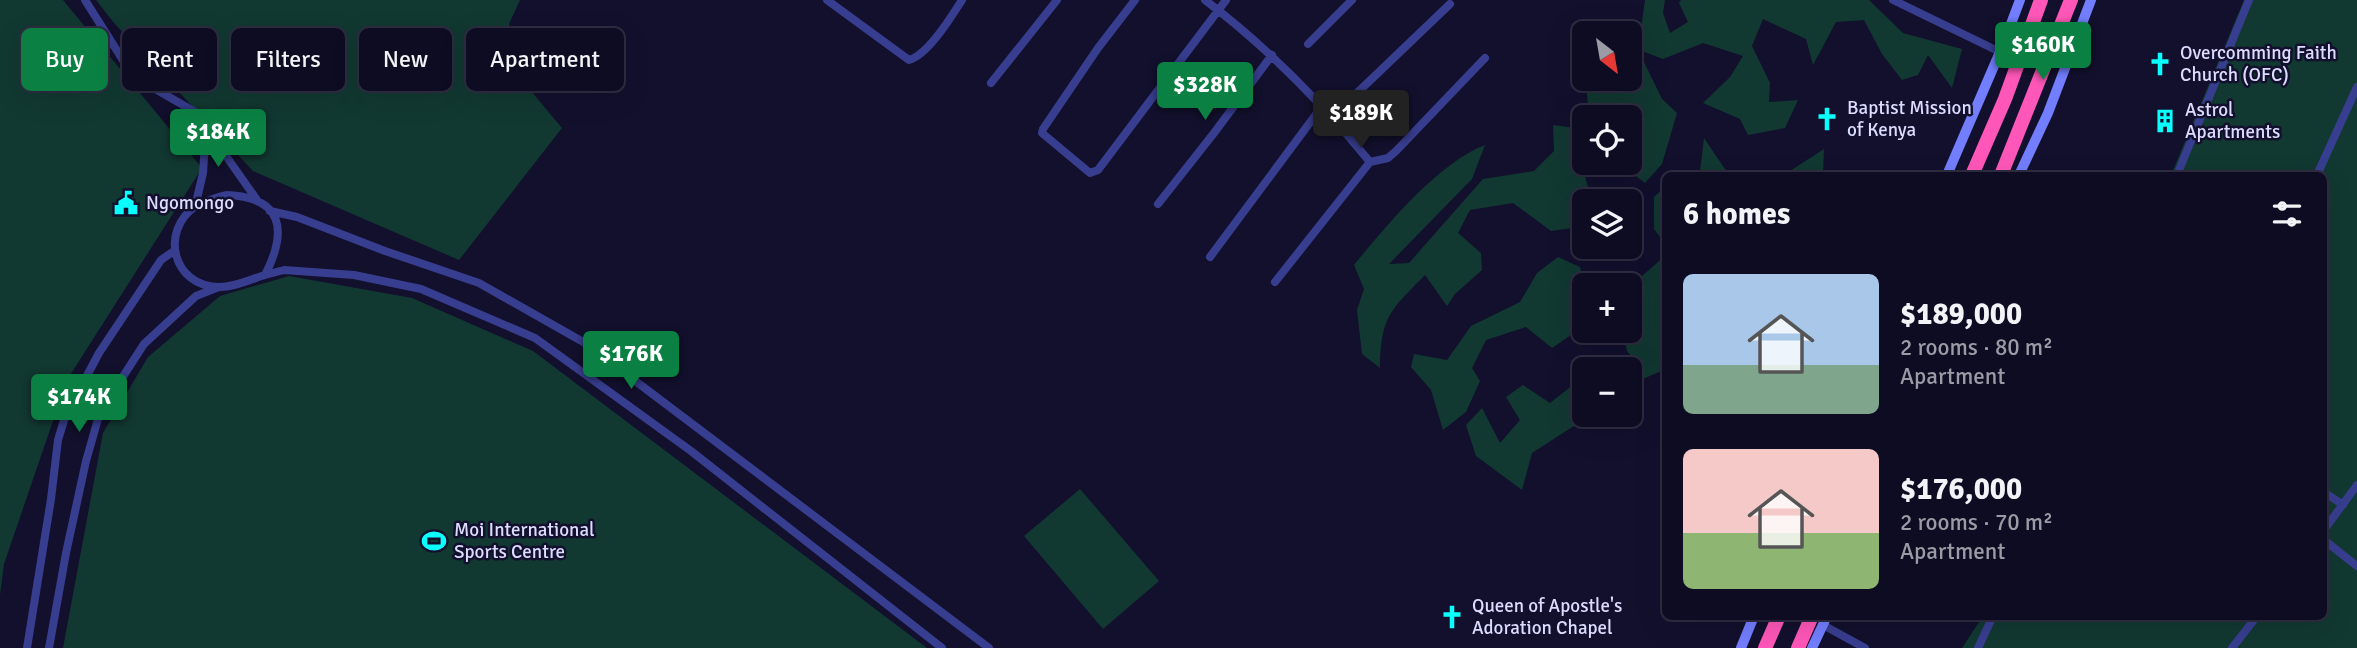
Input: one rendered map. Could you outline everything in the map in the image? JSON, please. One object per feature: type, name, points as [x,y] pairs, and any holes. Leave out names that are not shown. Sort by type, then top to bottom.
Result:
[{"type":"highway","points":[[1973,172],[2005,99],[2041,0]]},
{"type":"highway","points":[[2002,172],[2071,0]]},
{"type":"highway","points":[[1765,648],[1777,620]]},
{"type":"highway","points":[[1798,648],[1819,620]]},
{"type":"main road","points":[[1948,172],[2020,0]]},
{"type":"main road","points":[[2020,172],[2048,113],[2091,0]]},
{"type":"main road","points":[[1741,648],[1752,620]]},
{"type":"main road","points":[[1812,648],[1820,620]]},
{"type":"street","points":[[85,0],[133,76],[188,107],[206,127],[257,200],[270,211],[279,233],[274,257],[265,275]]},
{"type":"street","points":[[827,0],[909,60],[922,53],[962,0]]},
{"type":"street","points":[[991,83],[1057,0]]},
{"type":"street","points":[[1135,0],[1098,48],[1043,129],[1042,133],[1049,141],[1090,173],[1098,170],[1226,0]]},
{"type":"street","points":[[1205,0],[1272,55],[1323,105],[1370,162]]},
{"type":"street","points":[[1893,0],[2000,52]]},
{"type":"street","points":[[2177,172],[2249,0]]},
{"type":"street","points":[[1308,44],[1348,2]]},
{"type":"street","points":[[1333,116],[1450,4]]},
{"type":"street","points":[[1158,204],[1272,55]]},
{"type":"street","points":[[1275,282],[1370,162],[1388,158],[1396,151],[1485,58]]},
{"type":"street","points":[[2318,172],[2357,87]]},
{"type":"street","points":[[1210,257],[1323,105]]},
{"type":"street","points":[[195,207],[203,173],[206,127]]},
{"type":"street","points":[[219,287],[204,284],[190,276],[180,265],[174,251],[173,237],[179,224],[195,207],[226,195],[257,200]]},
{"type":"street","points":[[270,211],[297,217],[479,283],[584,343],[989,648]]},
{"type":"street","points":[[27,648],[58,440],[65,417],[99,353],[161,260],[174,251]]},
{"type":"street","points":[[49,648],[86,460],[100,412],[145,344],[196,296],[219,287],[284,270],[354,275],[421,289],[535,338],[691,451],[942,648]]},
{"type":"street","points":[[2327,526],[2357,485]]},
{"type":"street","points":[[2327,494],[2343,505]]},
{"type":"street","points":[[2327,542],[2357,566]]},
{"type":"street","points":[[1822,620],[1864,648]]},
{"type":"street","points":[[1978,648],[1991,620]]},
{"type":"street","points":[[2232,648],[2254,620]]},
{"type":"green space","points":[[0,0],[63,0],[86,28],[21,28],[21,91],[108,91],[108,54],[122,71],[122,91],[138,91],[202,168],[67,380],[4,564],[0,595]]},
{"type":"green space","points":[[96,0],[520,0],[509,24],[510,28],[466,28],[466,91],[531,91],[562,128],[459,260],[253,171],[178,91],[217,91],[217,28],[122,28],[122,32]]},
{"type":"green space","points":[[1645,0],[1665,0],[1663,13],[1670,33],[1688,22],[1679,3],[1681,0],[1869,0],[1903,33],[1962,49],[1952,88],[1928,55],[1918,75],[1902,80],[1882,54],[1864,20],[1836,22],[1813,65],[1806,39],[1763,19],[1752,46],[1770,83],[1769,102],[1798,100],[1785,128],[1748,135],[1740,119],[1703,103],[1730,77],[1743,56],[1703,43],[1663,59],[1642,51]]},
{"type":"green space","points":[[2244,0],[2357,0],[2357,648],[1962,648],[1980,620],[2327,620],[2327,172],[2172,172]]},
{"type":"green space","points":[[1644,62],[1662,99],[1677,113],[1662,164],[1645,183],[1635,175],[1642,175],[1642,105],[1588,105],[1587,91],[1642,91]]},
{"type":"green space","points":[[1553,125],[1572,127],[1572,175],[1586,175],[1589,189],[1572,189],[1572,228],[1551,231],[1513,203],[1470,210],[1458,233],[1481,253],[1482,270],[1455,294],[1447,306],[1425,275],[1403,297],[1385,325],[1380,368],[1362,354],[1357,310],[1364,289],[1354,265],[1414,197],[1449,166],[1485,145],[1472,179],[1389,264],[1409,263],[1483,179],[1534,171],[1554,151]]},
{"type":"green space","points":[[1704,138],[1727,172],[1700,171]]},
{"type":"green space","points":[[1824,149],[1823,172],[1790,171]]},
{"type":"green space","points":[[1662,190],[1662,240],[1654,229],[1654,197]]},
{"type":"green space","points":[[1558,257],[1580,267],[1582,273],[1572,273],[1572,334],[1552,348],[1526,327],[1486,340],[1472,368],[1480,381],[1466,412],[1443,430],[1431,390],[1411,367],[1414,354],[1447,360],[1471,326],[1520,302],[1537,273]]},
{"type":"green space","points":[[1662,258],[1662,371],[1642,380],[1642,357],[1632,357],[1625,343],[1642,343],[1642,276]]},
{"type":"green space","name":"Moi International Sports Centre","points":[[289,276],[412,298],[533,351],[927,648],[63,648],[103,433],[148,357],[220,296]]},
{"type":"green space","points":[[1523,385],[1550,403],[1572,386],[1572,427],[1532,453],[1522,490],[1476,456],[1466,425],[1482,408],[1500,443],[1520,420],[1506,397]]},
{"type":"green space","points":[[1080,489],[1159,581],[1103,629],[1024,536]]},
{"type":"place","name":"Overcomming Faith Church (OFC)","points":[[2160,64]]},
{"type":"place","name":"Baptist Mission of Kenya","points":[[1827,119]]},
{"type":"place","name":"Astrol Apartments","points":[[2165,121]]},
{"type":"place","name":"Ngomongo","points":[[126,203]]},
{"type":"place","name":"Moi International Sports Centre","points":[[434,541]]},
{"type":"place","name":"Queen of Apostle's Adoration Chapel","points":[[1452,617]]}]
